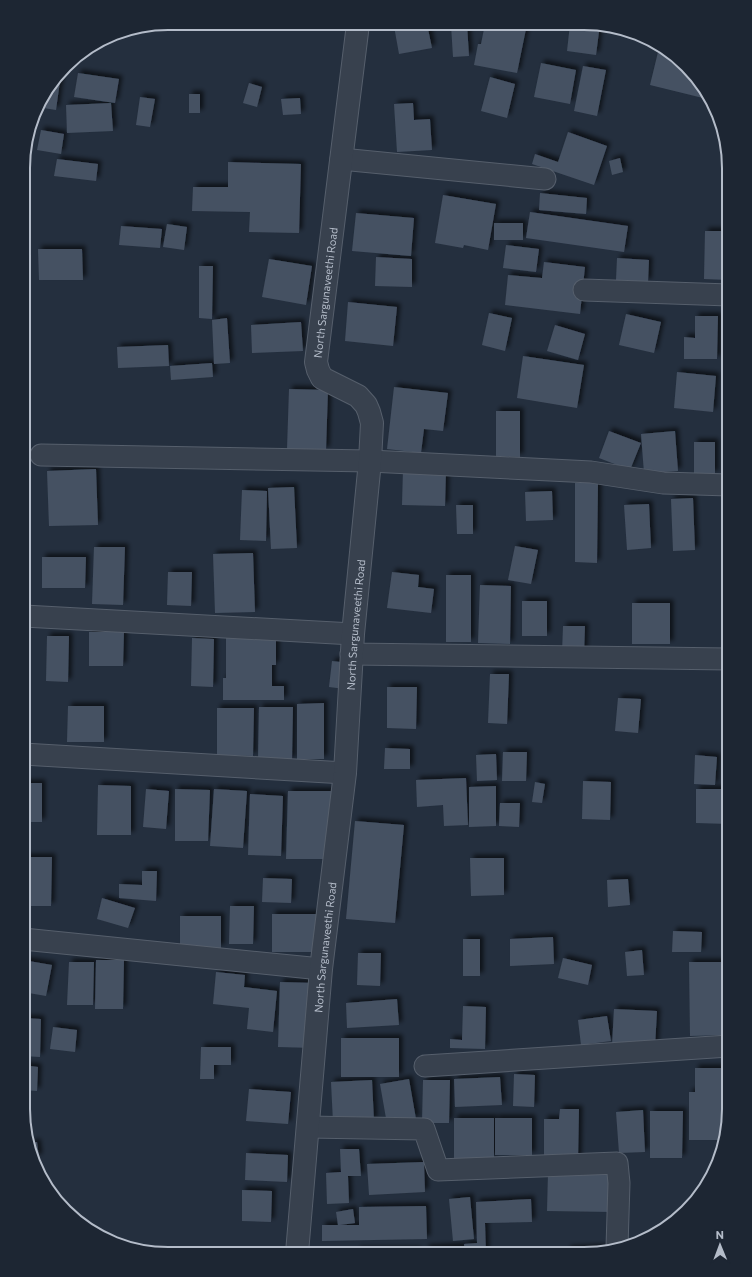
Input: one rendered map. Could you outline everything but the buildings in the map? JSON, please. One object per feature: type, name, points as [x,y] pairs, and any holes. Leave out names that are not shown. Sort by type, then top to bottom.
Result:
[{"type":"street","name":"North Sargunaveethi Road","points":[[298,1247],[321,969],[345,773],[352,644],[370,461],[372,423],[366,404],[358,396],[322,378],[316,362],[357,30]]},
{"type":"street","points":[[342,159],[545,178]]},
{"type":"street","points":[[584,290],[722,296]]},
{"type":"street","points":[[41,455],[370,461],[590,472],[663,483],[722,485]]},
{"type":"street","points":[[30,617],[352,644],[722,659]]},
{"type":"street","points":[[30,754],[345,773]]},
{"type":"street","points":[[30,940],[321,969]]},
{"type":"street","points":[[425,1066],[722,1046]]},
{"type":"street","points":[[308,1127],[424,1129],[438,1170],[617,1163],[619,1183],[617,1243]]}]
